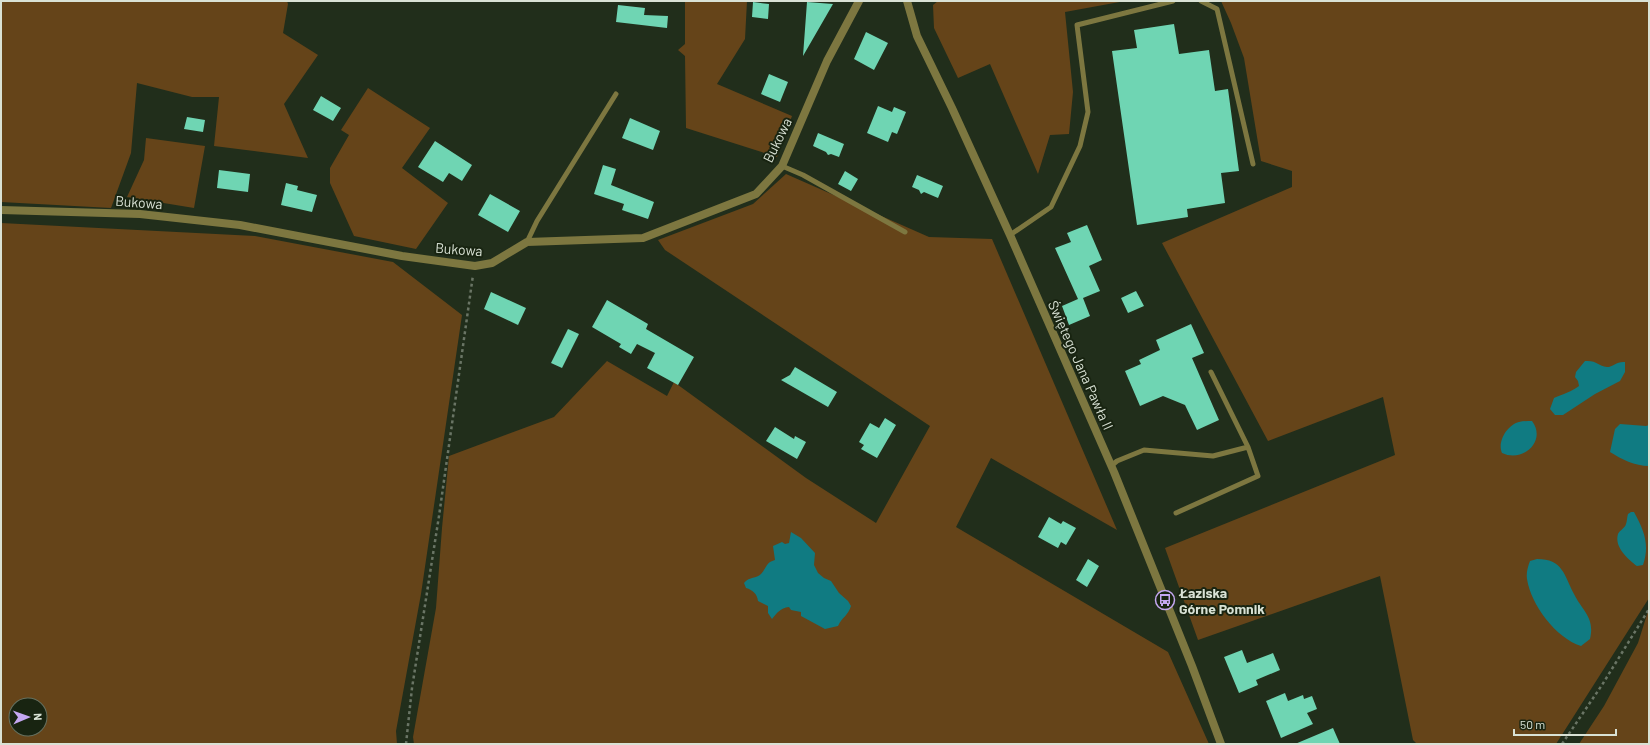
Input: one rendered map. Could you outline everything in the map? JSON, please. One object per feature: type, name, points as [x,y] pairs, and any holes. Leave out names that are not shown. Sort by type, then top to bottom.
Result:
[{"type":"street","name":"Bukowa","points":[[1,210],[140,214],[240,225],[402,256],[475,266],[492,263],[527,242],[643,238],[756,194],[782,166],[827,61],[859,1]]},
{"type":"street","name":"Świętego Jana Pawła II","points":[[906,1],[917,36],[952,108],[1010,235],[1111,466],[1192,666],[1221,744]]},
{"type":"lane","points":[[1010,235],[1051,207],[1080,146],[1088,112],[1077,25],[1173,1]]},
{"type":"lane","points":[[1200,1],[1217,9],[1253,164]]},
{"type":"lane","points":[[527,242],[537,221],[616,94]]},
{"type":"lane","points":[[782,166],[905,232]]},
{"type":"lane","points":[[1176,513],[1258,476],[1248,447],[1211,372]]},
{"type":"lane","points":[[1111,466],[1117,461],[1144,450],[1213,456],[1248,447]]},
{"type":"path","points":[[406,744],[412,688],[439,516],[475,266]]},
{"type":"path","points":[[1562,744],[1602,685],[1649,609]]},
{"type":"shaded area","points":[[1,1],[287,1],[288,4],[283,33],[318,55],[284,104],[308,158],[214,146],[219,97],[192,97],[137,83],[131,153],[111,208],[1,202]]},
{"type":"shaded area","points":[[685,1],[747,1],[745,39],[717,84],[792,116],[777,157],[686,128],[685,56],[678,50],[685,44]]},
{"type":"shaded area","points":[[938,1],[1125,1],[1065,12],[1073,92],[1069,134],[1050,135],[1038,174],[990,64],[958,78],[934,28],[933,5]]},
{"type":"shaded area","points":[[1221,1],[1649,1],[1649,598],[1556,744],[1417,744],[1413,740],[1380,576],[1198,640],[1165,548],[1395,455],[1383,397],[1268,441],[1162,243],[1292,187],[1292,171],[1261,161],[1244,58]]},
{"type":"shaded area","points":[[368,88],[430,128],[402,168],[448,203],[416,249],[354,236],[330,183],[330,168],[349,135],[341,130]]},
{"type":"shaded area","points":[[146,138],[205,146],[194,208],[127,197],[144,160]]},
{"type":"shaded area","points":[[786,174],[929,237],[992,239],[1117,530],[991,458],[956,527],[1168,652],[1209,744],[414,744],[413,737],[436,608],[449,456],[554,417],[607,361],[667,396],[674,382],[806,478],[876,523],[930,426],[665,250],[658,240],[753,204]]},
{"type":"shaded area","points":[[1,223],[255,236],[393,262],[462,315],[421,594],[396,731],[397,744],[1,744]]},
{"type":"shaded area","points":[[1649,608],[1649,744],[1579,744],[1604,706],[1638,643]]},
{"type":"water","points":[[1585,361],[1592,361],[1601,366],[1607,367],[1620,362],[1625,362],[1625,372],[1620,381],[1595,394],[1563,415],[1555,415],[1550,409],[1554,398],[1579,386],[1575,377],[1576,372]]},
{"type":"water","points":[[1532,421],[1536,429],[1537,436],[1535,443],[1525,453],[1510,455],[1502,453],[1502,439],[1507,430],[1519,422]]},
{"type":"water","points":[[1620,424],[1649,425],[1649,466],[1628,462],[1610,452],[1615,429]]},
{"type":"water","points":[[1634,512],[1641,525],[1645,538],[1646,551],[1643,565],[1637,566],[1633,563],[1618,544],[1618,534],[1627,522],[1628,514]]},
{"type":"water","points":[[791,532],[801,538],[815,553],[814,565],[818,573],[831,581],[839,593],[851,606],[838,626],[825,629],[801,616],[801,612],[791,610],[789,607],[781,610],[772,619],[768,613],[768,606],[758,601],[757,596],[751,590],[746,588],[744,583],[746,581],[759,576],[768,564],[775,560],[773,546],[782,542],[785,544],[789,543]]},
{"type":"water","points":[[1537,559],[1552,562],[1562,569],[1577,600],[1590,620],[1590,639],[1581,646],[1563,636],[1539,610],[1529,589],[1527,579],[1530,561]]},
{"type":"building","points":[[753,2],[769,4],[768,19],[752,17]]},
{"type":"building","points":[[807,2],[833,4],[803,56]]},
{"type":"building","points":[[618,5],[645,8],[644,15],[668,16],[667,28],[616,22]]},
{"type":"building","points":[[1174,24],[1179,54],[1209,50],[1215,91],[1228,89],[1239,171],[1221,173],[1225,203],[1187,209],[1188,217],[1137,225],[1112,51],[1137,48],[1134,30]]},
{"type":"building","points":[[866,32],[888,43],[874,70],[854,59]]},
{"type":"building","points":[[769,74],[788,82],[780,102],[761,94]]},
{"type":"building","points":[[321,96],[341,108],[333,121],[313,110]]},
{"type":"building","points":[[878,106],[892,112],[894,107],[906,112],[897,134],[892,132],[888,142],[867,133]]},
{"type":"building","points":[[187,117],[205,120],[203,132],[184,129]]},
{"type":"building","points":[[630,118],[660,131],[653,150],[622,138]]},
{"type":"building","points":[[818,133],[844,144],[839,157],[831,154],[828,155],[826,152],[813,146]]},
{"type":"building","points":[[435,141],[472,165],[462,181],[449,173],[443,182],[418,167]]},
{"type":"building","points":[[603,165],[616,169],[611,185],[654,202],[648,219],[622,210],[624,204],[594,194]]},
{"type":"building","points":[[219,170],[250,174],[248,192],[217,188]]},
{"type":"building","points":[[845,171],[858,179],[851,191],[838,184]]},
{"type":"building","points":[[917,175],[943,186],[938,198],[924,192],[921,194],[919,190],[912,187]]},
{"type":"building","points":[[286,183],[298,186],[297,190],[317,195],[312,212],[281,205]]},
{"type":"building","points":[[490,194],[520,211],[508,232],[478,215]]},
{"type":"building","points":[[1087,225],[1102,260],[1089,266],[1100,291],[1083,298],[1090,316],[1069,325],[1062,306],[1078,299],[1055,248],[1071,242],[1067,233]]},
{"type":"building","points":[[1136,291],[1144,306],[1128,313],[1121,298]]},
{"type":"building","points":[[491,292],[526,308],[518,325],[484,309]]},
{"type":"building","points":[[607,300],[648,324],[646,329],[694,357],[678,385],[647,368],[655,353],[637,344],[631,354],[619,347],[621,344],[592,327]]},
{"type":"building","points":[[1191,324],[1204,353],[1192,358],[1219,420],[1197,430],[1185,405],[1163,396],[1140,406],[1125,371],[1141,364],[1139,360],[1160,350],[1156,340]]},
{"type":"building","points":[[568,329],[579,334],[562,368],[551,363]]},
{"type":"building","points":[[795,367],[837,392],[828,407],[781,380],[790,375]]},
{"type":"building","points":[[885,418],[896,425],[877,458],[861,449],[864,445],[859,442],[870,423],[879,428]]},
{"type":"building","points":[[775,427],[794,439],[795,436],[806,442],[797,459],[766,441]]},
{"type":"building","points":[[1049,517],[1061,524],[1063,521],[1076,528],[1066,545],[1061,542],[1058,548],[1038,537]]},
{"type":"building","points":[[1088,559],[1099,566],[1087,587],[1076,580]]},
{"type":"building","points":[[1242,650],[1247,663],[1273,653],[1280,670],[1256,680],[1258,685],[1239,693],[1224,657]]},
{"type":"building","points":[[1285,693],[1288,701],[1303,695],[1304,699],[1312,696],[1317,709],[1307,713],[1313,724],[1281,738],[1266,701]]},
{"type":"building","points":[[1333,728],[1340,744],[1295,744]]},
{"type":"place","name":"Łaziska Górne Pomnik","points":[[1165,600]]}]
